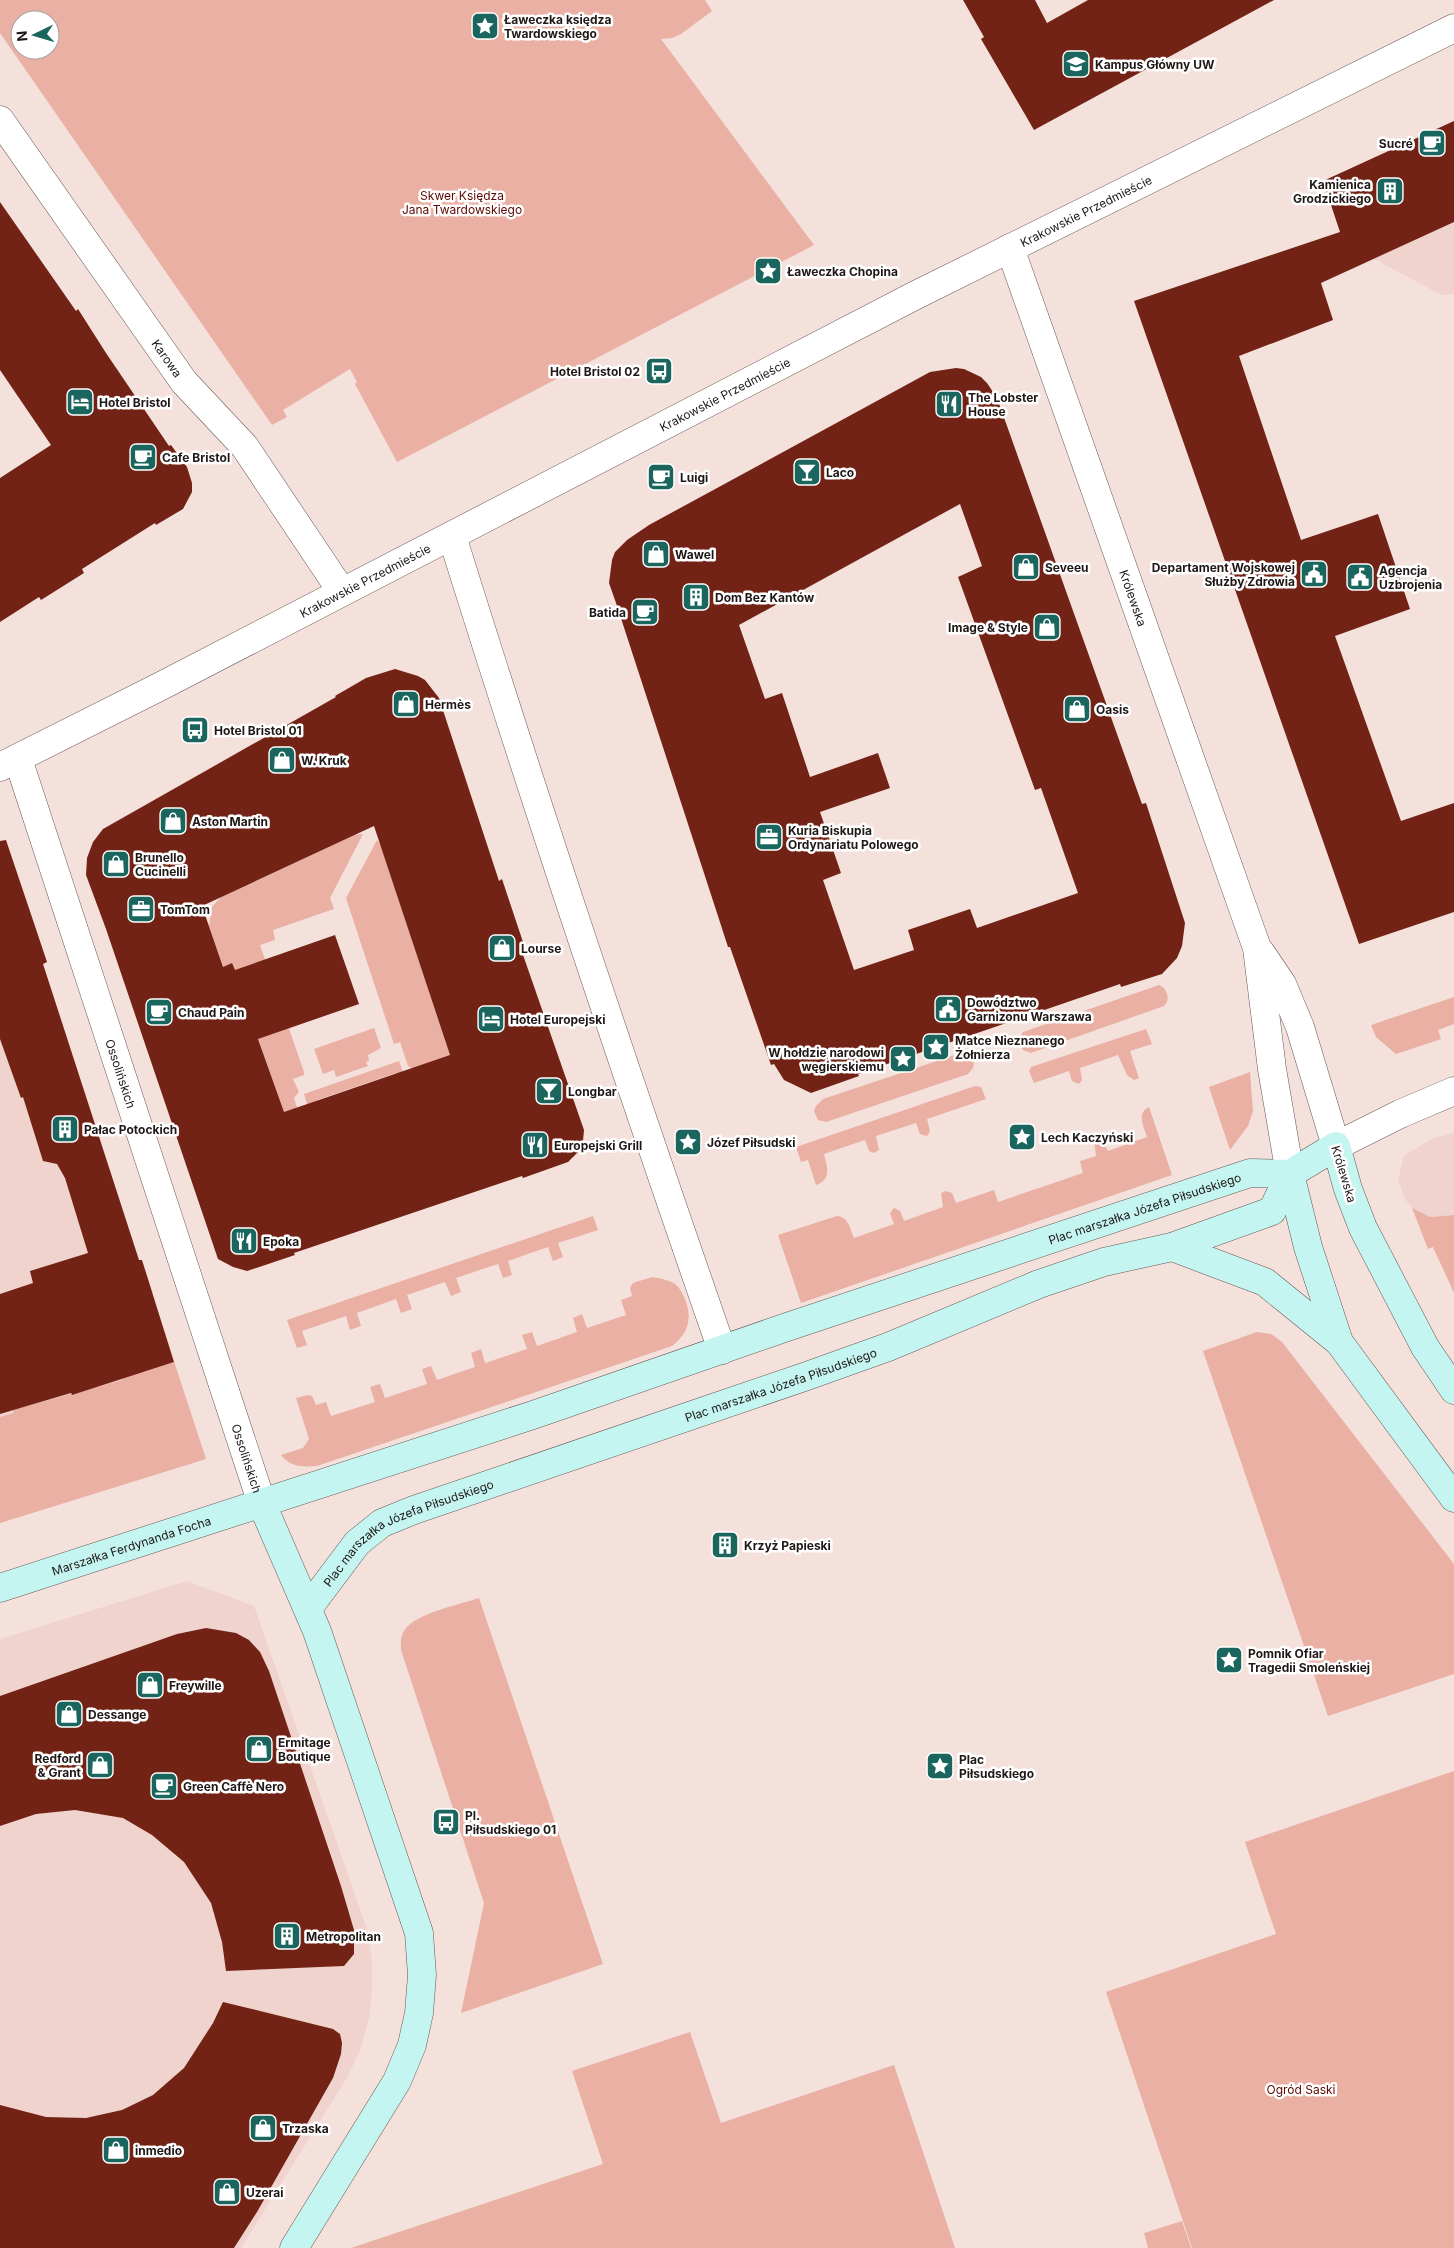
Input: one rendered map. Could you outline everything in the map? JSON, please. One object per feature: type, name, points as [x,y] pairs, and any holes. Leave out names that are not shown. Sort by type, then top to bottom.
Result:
[{"type":"street","name":"Krakowskie Przedmieście","points":[[9,763],[1010,248],[1454,28]]},
{"type":"street","name":"Karowa","points":[[0,120],[184,382],[245,447],[342,592]]},
{"type":"street","name":"Królewska","points":[[1010,248],[1257,948],[1272,1069],[1290,1174]]},
{"type":"street","points":[[452,536],[539,814],[636,1103],[722,1350]]},
{"type":"street","name":"Ossolińskich","points":[[9,763],[262,1504]]},
{"type":"street","name":"Królewska","points":[[1257,948],[1282,984],[1300,1028],[1348,1189],[1363,1228],[1425,1347],[1454,1390]]},
{"type":"street","points":[[1339,1342],[1308,1247],[1290,1174],[1336,1146],[1400,1114],[1454,1091]]},
{"type":"street","name":"Plac marszałka Józefa Piłsudskiego","points":[[262,1504],[533,1415],[1250,1173],[1290,1174],[1272,1211],[1172,1247],[1104,1262],[888,1347],[813,1374],[390,1519],[357,1543],[309,1607]]},
{"type":"street","points":[[1172,1247],[1266,1282],[1339,1342],[1454,1498]]},
{"type":"street","points":[[262,1504],[272,1532],[309,1607],[419,1933],[422,1975],[419,2013],[412,2045],[397,2081],[294,2248]]},
{"type":"street","name":"Marszałka Ferdynanda Focha","points":[[0,1588],[262,1504]]},
{"type":"shaded area","name":"Kamienica Grodzickiego","points":[[1454,121],[1454,294],[1442,295],[1374,259],[1353,269],[1323,181]]},
{"type":"shaded area","points":[[24,892],[47,962],[43,964],[139,1260],[142,1260],[153,1292],[135,1298],[148,1337],[165,1332],[206,1459],[0,1523],[0,901]]},
{"type":"shaded area","points":[[1454,1133],[1454,1215],[1430,1217],[1414,1210],[1405,1199],[1398,1180],[1404,1156],[1431,1139]]},
{"type":"shaded area","name":"Metropolitan","points":[[187,1581],[254,1606],[367,1929],[372,1959],[372,1988],[369,2018],[361,2048],[348,2076],[241,2248],[0,2248],[0,1639]]},
{"type":"green space","name":"Skwer Księdza Jana Twardowskiego","points":[[0,0],[705,0],[712,11],[681,34],[672,38],[661,39],[814,245],[397,462],[355,384],[357,382],[350,369],[283,410],[287,417],[272,425],[19,60],[60,60],[60,10],[10,10],[10,47],[0,33]]},
{"type":"green space","points":[[363,834],[330,898],[334,909],[273,930],[275,940],[260,945],[304,1072],[304,1075],[293,1079],[299,1092],[294,1098],[300,1117],[282,1138],[209,926],[211,908],[221,897],[355,835]],"holes":[[[232,963],[286,1118],[225,966]]]},
{"type":"green space","points":[[377,840],[381,846],[460,1085],[455,1096],[408,1066],[400,1042],[394,1044],[346,898]]},
{"type":"green space","points":[[1159,985],[1163,987],[1167,994],[1168,999],[1164,1006],[1031,1053],[1023,1050],[1020,1039],[1023,1032]]},
{"type":"green space","points":[[1454,997],[1454,1024],[1438,1030],[1441,1039],[1396,1054],[1376,1037],[1371,1025]]},
{"type":"green space","points":[[374,1028],[381,1048],[368,1055],[369,1061],[366,1062],[368,1066],[336,1077],[334,1070],[323,1074],[314,1049]]},
{"type":"green space","points":[[1146,1029],[1152,1044],[1130,1051],[1139,1078],[1134,1080],[1127,1075],[1118,1055],[1080,1068],[1082,1080],[1079,1084],[1072,1081],[1069,1071],[1034,1083],[1029,1071],[1031,1067]]},
{"type":"green space","points":[[958,1054],[969,1055],[974,1063],[973,1068],[968,1074],[826,1122],[818,1120],[814,1111],[823,1099]]},
{"type":"green space","points":[[399,1061],[408,1086],[312,1119],[304,1094]],"holes":[[[396,1073],[400,1087],[322,1114],[317,1100]]]},
{"type":"green space","points":[[1250,1072],[1253,1111],[1248,1126],[1230,1150],[1209,1087]]},
{"type":"green space","points":[[975,1086],[981,1087],[986,1099],[927,1119],[930,1131],[927,1136],[920,1134],[916,1123],[876,1136],[879,1150],[874,1153],[869,1151],[865,1140],[824,1154],[827,1168],[826,1176],[816,1185],[808,1160],[801,1162],[796,1147]]},
{"type":"green space","points":[[1149,1107],[1172,1175],[801,1303],[778,1235],[837,1216],[847,1221],[854,1238],[894,1224],[890,1213],[894,1208],[900,1211],[904,1221],[943,1207],[941,1193],[946,1191],[952,1193],[956,1203],[994,1190],[998,1202],[1083,1173],[1080,1161],[1096,1156],[1094,1141],[1102,1140],[1108,1151],[1147,1137],[1142,1116]]},
{"type":"green space","points":[[1412,1208],[1430,1217],[1454,1215],[1454,1293],[1433,1247],[1428,1249]]},
{"type":"green space","points":[[593,1216],[598,1230],[558,1243],[563,1257],[553,1261],[548,1247],[508,1261],[512,1275],[503,1278],[498,1264],[456,1278],[461,1292],[451,1296],[445,1282],[407,1295],[412,1309],[401,1313],[396,1299],[357,1313],[361,1326],[350,1330],[346,1316],[302,1331],[307,1345],[297,1348],[287,1320]]},
{"type":"green space","points":[[652,1277],[675,1284],[681,1291],[687,1304],[689,1318],[686,1330],[672,1346],[317,1466],[293,1464],[281,1455],[303,1448],[309,1439],[296,1398],[308,1395],[312,1396],[316,1405],[326,1402],[331,1416],[375,1402],[370,1387],[380,1384],[385,1398],[427,1384],[422,1369],[431,1366],[437,1380],[475,1367],[471,1353],[481,1349],[485,1363],[527,1349],[522,1335],[532,1332],[537,1346],[577,1332],[573,1318],[582,1314],[587,1328],[626,1315],[621,1300],[632,1296],[630,1288],[633,1283]]},
{"type":"green space","points":[[1257,1332],[1271,1334],[1282,1342],[1454,1564],[1454,1674],[1328,1716],[1203,1351]]},
{"type":"green space","points":[[174,1362],[206,1459],[0,1523],[0,1417],[14,1413],[13,1410],[122,1380],[122,1374],[146,1371]]},
{"type":"green space","points":[[479,1598],[603,1964],[461,2013],[484,1903],[401,1650],[401,1642],[404,1631],[418,1619],[438,1610]]},
{"type":"green space","name":"Ogród Saski","points":[[1454,1771],[1454,2248],[1192,2248],[1106,1992],[1276,1934],[1245,1842]]},
{"type":"green space","points":[[690,2032],[721,2123],[894,2065],[955,2248],[351,2248],[603,2164],[572,2071]]},
{"type":"green space","points":[[1182,2221],[1191,2248],[1148,2248],[1144,2233]]},
{"type":"building","name":"Kampus Główny UW","points":[[963,0],[1035,0],[1047,23],[1088,0],[1274,0],[1034,130],[981,39],[984,37]]},
{"type":"building","name":"Departament Wojskowej Służby Zdrowia","points":[[1454,121],[1454,222],[1321,283],[1333,320],[1239,356],[1301,540],[1378,514],[1410,609],[1335,636],[1401,821],[1454,803],[1454,912],[1359,944],[1134,301],[1340,232],[1323,181]]},
{"type":"building","name":"Hotel Bristol","points":[[0,202],[76,311],[78,309],[169,446],[171,445],[187,467],[192,483],[192,492],[183,509],[156,525],[155,523],[82,569],[84,573],[41,600],[39,597],[0,622],[0,478],[51,445],[0,370]]},
{"type":"building","points":[[956,368],[964,369],[981,377],[997,398],[1142,804],[1146,803],[1185,923],[1182,946],[1177,958],[1162,974],[1121,987],[1120,984],[858,1074],[859,1076],[811,1093],[784,1080],[774,1064],[771,1065],[730,947],[728,947],[609,583],[612,560],[615,552],[627,540],[649,525],[930,372]],"holes":[[[960,504],[982,566],[958,577],[1035,790],[1041,788],[1078,893],[977,928],[970,909],[908,930],[914,950],[854,970],[823,880],[841,873],[820,812],[890,788],[878,753],[810,777],[782,693],[765,699],[739,625]]]},
{"type":"building","name":"Hotel Europejski","points":[[395,669],[425,680],[439,698],[499,881],[502,879],[526,951],[522,952],[584,1130],[583,1141],[581,1149],[568,1162],[294,1253],[295,1255],[247,1271],[233,1267],[218,1259],[86,875],[87,858],[93,842],[103,829],[336,697],[366,678]],"holes":[[[374,826],[450,1055],[284,1112],[258,1039],[359,1004],[335,935],[235,970],[232,963],[223,967],[202,906]]]},
{"type":"building","name":"Pałac Potockich","points":[[6,840],[47,962],[43,964],[174,1362],[72,1395],[71,1393],[0,1414],[0,1294],[33,1283],[30,1271],[88,1253],[65,1178],[57,1164],[43,1161],[23,1097],[21,1098],[0,1039],[0,841]]},
{"type":"building","points":[[206,1628],[236,1633],[249,1640],[260,1652],[269,1671],[354,1930],[354,1954],[344,1966],[226,1971],[222,1942],[211,1903],[184,1862],[152,1835],[123,1818],[75,1810],[36,1814],[0,1826],[0,1696],[177,1634]]},
{"type":"building","points":[[223,2002],[333,2029],[340,2034],[342,2043],[341,2054],[333,2078],[257,2212],[234,2248],[0,2248],[0,2105],[46,2117],[86,2118],[122,2110],[153,2095],[184,2068],[213,2023]]},
{"type":"place","name":"Ławeczka księdza Twardowskiego","points":[[485,26]]},
{"type":"place","name":"Kampus Główny UW","points":[[1076,64]]},
{"type":"place","name":"Sucré","points":[[1432,143]]},
{"type":"place","name":"Kamienica Grodzickiego","points":[[1390,191]]},
{"type":"place","name":"Ławeczka Chopina","points":[[768,271]]},
{"type":"place","name":"Hotel Bristol 02","points":[[659,371]]},
{"type":"place","name":"Hotel Bristol","points":[[80,402]]},
{"type":"place","name":"The Lobster House","points":[[949,404]]},
{"type":"place","name":"Cafe Bristol","points":[[143,457]]},
{"type":"place","name":"Laco","points":[[807,472]]},
{"type":"place","name":"Luigi","points":[[661,477]]},
{"type":"place","name":"Wawel","points":[[656,554]]},
{"type":"place","name":"Seveeu","points":[[1026,567]]},
{"type":"place","name":"Departament Wojskowej Służby Zdrowia","points":[[1314,574]]},
{"type":"place","name":"Agencja Uzbrojenia","points":[[1360,577]]},
{"type":"place","name":"Dom Bez Kantów","points":[[696,597]]},
{"type":"place","name":"Batida","points":[[645,612]]},
{"type":"place","name":"Image & Style","points":[[1047,627]]},
{"type":"place","name":"Hermès","points":[[406,704]]},
{"type":"place","name":"Oasis","points":[[1077,709]]},
{"type":"place","name":"Hotel Bristol 01","points":[[195,730]]},
{"type":"place","name":"W. Kruk","points":[[282,760]]},
{"type":"place","name":"Aston Martin","points":[[173,821]]},
{"type":"place","name":"Kuria Biskupia Ordynariatu Polowego","points":[[769,837]]},
{"type":"place","name":"Brunello Cucinelli","points":[[116,864]]},
{"type":"place","name":"TomTom","points":[[141,909]]},
{"type":"place","name":"Lourse","points":[[502,948]]},
{"type":"place","name":"Dowództwo Garnizonu Warszawa","points":[[948,1009]]},
{"type":"place","name":"Chaud Pain","points":[[159,1012]]},
{"type":"place","name":"Hotel Europejski","points":[[491,1019]]},
{"type":"place","name":"Matce Nieznanego Żołnierza","points":[[936,1047]]},
{"type":"place","name":"W hołdzie narodowi węgierskiemu","points":[[903,1059]]},
{"type":"place","name":"Longbar","points":[[549,1091]]},
{"type":"place","name":"Pałac Potockich","points":[[65,1129]]},
{"type":"place","name":"Lech Kaczyński","points":[[1022,1137]]},
{"type":"place","name":"Józef Piłsudski","points":[[688,1142]]},
{"type":"place","name":"Europejski Grill","points":[[535,1145]]},
{"type":"place","name":"Epoka","points":[[244,1241]]},
{"type":"place","name":"Krzyż Papieski","points":[[725,1545]]},
{"type":"place","name":"Pomnik Ofiar Tragedii Smoleńskiej","points":[[1229,1660]]},
{"type":"place","name":"Freywille","points":[[150,1685]]},
{"type":"place","name":"Dessange","points":[[69,1714]]},
{"type":"place","name":"Ermitage Boutique","points":[[259,1749]]},
{"type":"place","name":"Redford & Grant","points":[[100,1765]]},
{"type":"place","name":"Plac Piłsudskiego","points":[[940,1766]]},
{"type":"place","name":"Green Caffè Nero","points":[[164,1786]]},
{"type":"place","name":"Pl. Piłsudskiego 01","points":[[446,1822]]},
{"type":"place","name":"Metropolitan","points":[[287,1936]]},
{"type":"place","name":"Trzaska","points":[[263,2128]]},
{"type":"place","name":"inmedio","points":[[116,2150]]},
{"type":"place","name":"Uzerai","points":[[227,2192]]}]
